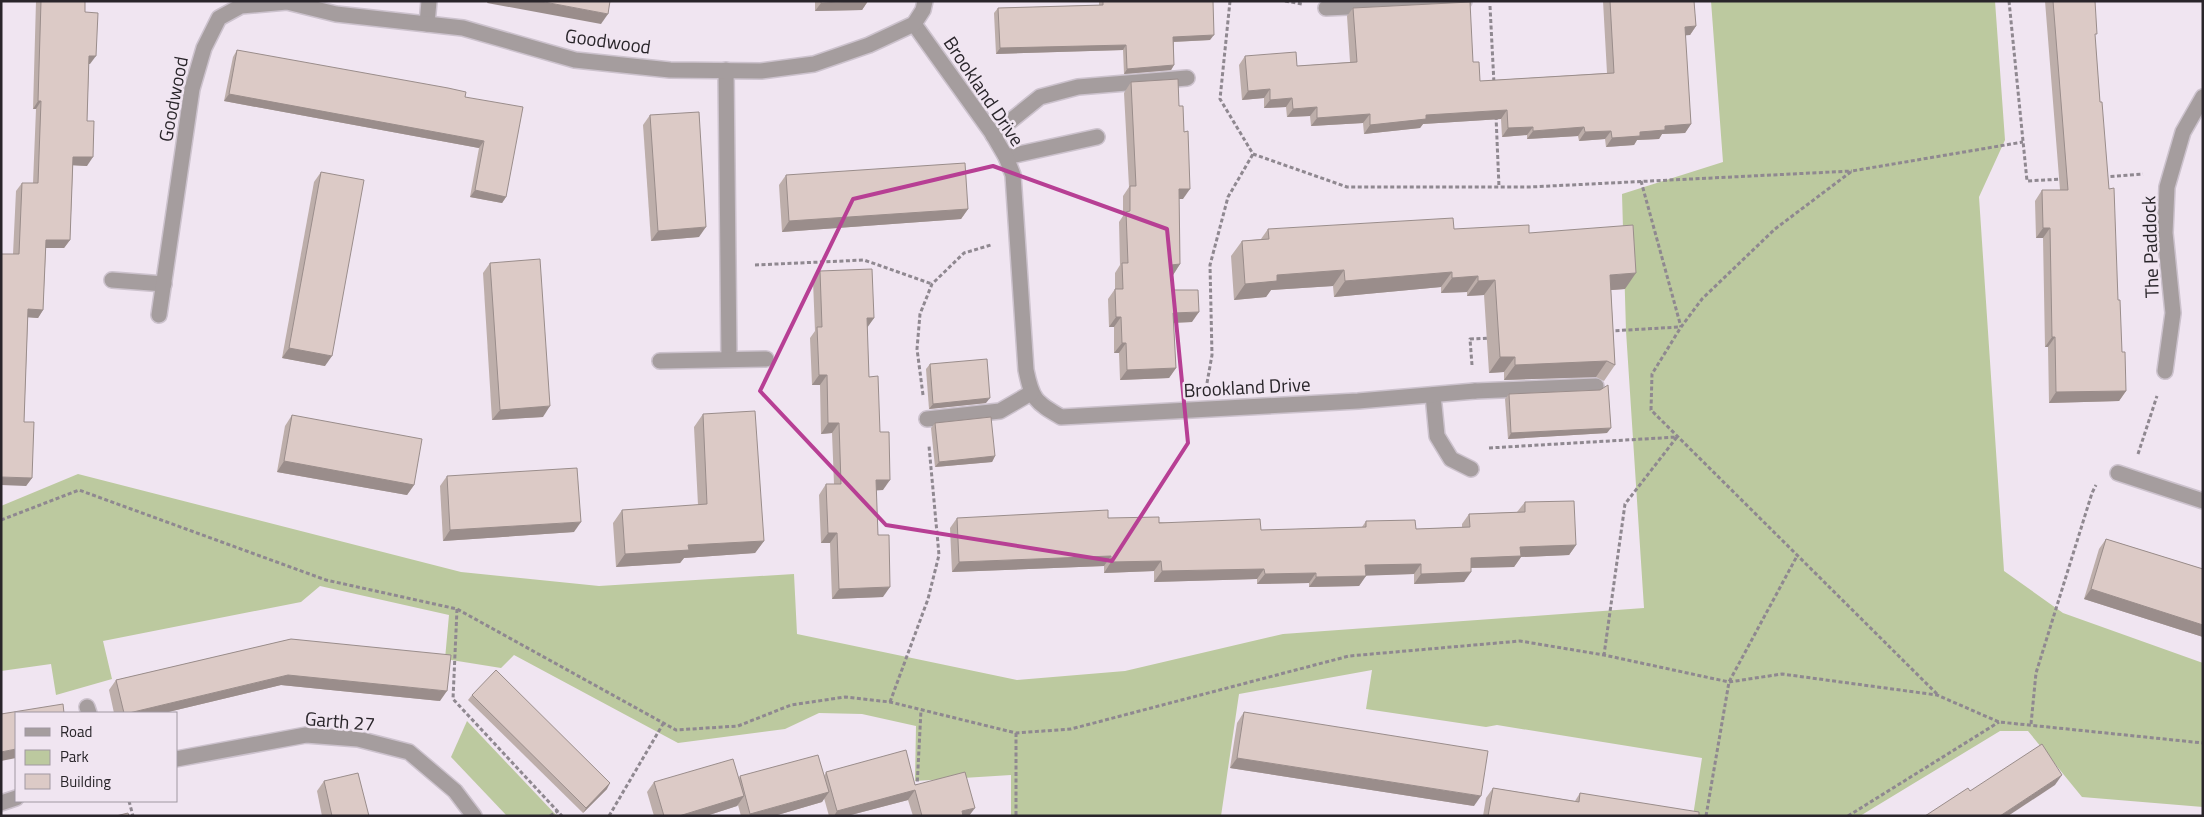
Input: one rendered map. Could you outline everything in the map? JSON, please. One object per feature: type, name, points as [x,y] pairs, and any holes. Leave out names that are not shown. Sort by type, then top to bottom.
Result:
[{"type":"street","points":[[427,24],[429,1]]},
{"type":"street","points":[[914,24],[923,10],[925,1]]},
{"type":"street","points":[[1326,8],[1464,1]]},
{"type":"street","name":"Goodwood","points":[[159,315],[192,89],[204,48],[219,18],[241,6],[287,2],[336,14],[463,28],[575,60],[670,70],[761,71],[814,64],[869,45],[914,24]]},
{"type":"street","name":"Brookland Drive","points":[[914,24],[993,135],[1006,157],[1012,175],[1026,370],[1030,393],[1045,408],[1061,417],[1358,401],[1475,391],[1596,386]]},
{"type":"street","points":[[726,70],[729,359]]},
{"type":"street","points":[[993,135],[1040,97],[1078,87],[1187,78]]},
{"type":"street","name":"The Paddock","points":[[2165,371],[2173,313],[2165,233],[2167,187],[2183,132],[2203,97]]},
{"type":"street","points":[[1006,157],[1097,137]]},
{"type":"street","points":[[112,280],[164,284]]},
{"type":"street","points":[[660,361],[766,359]]},
{"type":"street","points":[[927,419],[1000,412],[1030,393]]},
{"type":"street","points":[[1433,395],[1437,436],[1451,459],[1471,469]]},
{"type":"street","points":[[2124,475],[2203,501]]},
{"type":"street","name":"Garth 27","points":[[178,759],[306,734],[358,739],[409,752],[455,791],[474,816]]},
{"type":"street","points":[[1,803],[15,798]]},
{"type":"path","points":[[1230,1],[1220,99],[1253,154],[1347,187],[1499,187],[1852,171],[2023,142]]},
{"type":"path","points":[[1490,1],[1494,89]]},
{"type":"path","points":[[2009,1],[2027,182],[2066,179]]},
{"type":"path","points":[[1495,109],[1499,187]]},
{"type":"path","points":[[1202,410],[1212,355],[1210,265],[1228,197],[1253,154]]},
{"type":"path","points":[[1852,171],[1775,229],[1702,299],[1681,327],[1652,374],[1650,410],[1937,694]]},
{"type":"path","points":[[2094,177],[2172,172]]},
{"type":"path","points":[[1641,181],[1681,327]]},
{"type":"path","points":[[890,702],[928,599],[939,555],[927,419],[917,349],[920,314],[932,284],[964,253],[1016,237]]},
{"type":"path","points":[[728,266],[864,260],[932,284]]},
{"type":"path","points":[[1604,332],[1681,327]]},
{"type":"path","points":[[1475,391],[1470,339],[1499,338]]},
{"type":"path","points":[[2031,724],[2036,673],[2092,493],[2105,468],[2124,475],[2165,371]]},
{"type":"path","points":[[1446,451],[1677,437]]},
{"type":"path","points":[[1604,655],[1624,504],[1677,437]]},
{"type":"path","points":[[1,520],[79,490],[326,580],[457,609],[676,730],[738,726],[791,705],[845,698],[890,702],[1016,733],[1070,730],[1349,656],[1520,641],[1604,655],[1729,682],[1782,674],[1937,694],[1999,722],[2203,743]]},
{"type":"path","points":[[1706,816],[1729,682],[1797,556]]},
{"type":"path","points":[[457,609],[453,699],[562,816]]},
{"type":"path","points":[[917,790],[921,710]]},
{"type":"path","points":[[1848,816],[1999,722]]},
{"type":"path","points":[[609,816],[663,724]]},
{"type":"path","points":[[1016,733],[1016,816]]},
{"type":"path","points":[[129,802],[133,816]]},
{"type":"path","points":[[550,816],[558,811]]},
{"type":"highlighted area","points":[[993,166],[1167,229],[1188,443],[1112,561],[886,525],[760,391],[853,199]]},
{"type":"green space","points":[[1711,1],[1995,1],[2005,140],[1979,197],[2004,571],[2063,613],[2203,663],[2203,807],[2082,797],[2028,731],[2000,731],[1860,816],[1693,816],[1702,758],[1497,725],[1486,727],[1366,709],[1372,670],[1239,694],[1221,816],[1011,816],[1011,775],[915,781],[916,726],[862,714],[819,713],[785,729],[678,743],[514,655],[501,668],[445,659],[449,615],[320,586],[301,602],[103,641],[112,679],[56,695],[51,664],[1,671],[1,506],[78,474],[461,572],[599,586],[794,574],[797,634],[1017,680],[1125,671],[1283,634],[1644,608],[1626,331],[1622,194],[1723,162]]},
{"type":"green space","points":[[467,721],[557,816],[507,816],[451,757]]},
{"type":"building","points":[[41,1],[85,1],[85,12],[98,13],[96,56],[89,56],[87,121],[94,121],[93,157],[73,157],[70,240],[46,240],[43,310],[28,309],[24,422],[34,422],[32,478],[1,477],[1,254],[19,254],[22,183],[38,183],[41,101],[38,101]]},
{"type":"building","points":[[539,1],[610,1],[608,14]]},
{"type":"building","points":[[821,1],[862,1],[821,3]]},
{"type":"building","points":[[1103,1],[1213,1],[1214,35],[1173,37],[1174,65],[1127,69],[1126,45],[1000,48],[998,8],[1103,5]]},
{"type":"building","points":[[1610,1],[1694,1],[1696,26],[1685,27],[1691,124],[1665,126],[1665,130],[1640,132],[1640,136],[1612,138],[1611,131],[1585,132],[1584,127],[1533,131],[1533,127],[1508,128],[1507,110],[1426,115],[1426,119],[1370,125],[1370,114],[1317,118],[1317,107],[1293,109],[1292,98],[1270,100],[1270,89],[1248,91],[1245,56],[1296,52],[1297,66],[1357,62],[1353,8],[1470,2],[1473,62],[1479,62],[1480,81],[1614,73]]},
{"type":"building","points":[[2053,1],[2095,1],[2097,34],[2095,34],[2100,102],[2102,102],[2109,189],[2114,188],[2118,300],[2120,300],[2122,352],[2125,352],[2126,391],[2056,392],[2055,337],[2052,337],[2050,228],[2043,228],[2042,190],[2068,190]]},
{"type":"building","points":[[237,50],[448,88],[466,92],[465,97],[523,107],[506,197],[475,190],[484,141],[229,94]]},
{"type":"building","points":[[1178,79],[1179,106],[1183,106],[1184,132],[1188,131],[1190,189],[1179,189],[1180,264],[1171,265],[1172,290],[1198,290],[1199,312],[1173,313],[1176,368],[1127,370],[1126,343],[1122,343],[1121,317],[1116,317],[1115,289],[1123,289],[1122,263],[1128,263],[1126,212],[1130,211],[1130,186],[1136,186],[1131,82]]},
{"type":"building","points":[[699,112],[706,227],[658,231],[650,115]]},
{"type":"building","points":[[965,163],[968,209],[789,221],[786,175]]},
{"type":"building","points":[[321,172],[364,180],[332,356],[289,348]]},
{"type":"building","points":[[1453,218],[1454,229],[1529,225],[1529,233],[1633,225],[1636,273],[1610,275],[1615,365],[1607,361],[1515,365],[1515,357],[1500,357],[1495,280],[1478,281],[1478,276],[1452,278],[1452,272],[1345,281],[1344,270],[1277,275],[1277,281],[1245,284],[1242,241],[1269,239],[1268,229]]},
{"type":"building","points":[[540,259],[550,406],[500,410],[490,263]]},
{"type":"building","points":[[872,269],[874,318],[867,318],[869,377],[878,376],[880,432],[889,432],[890,480],[876,480],[878,535],[889,535],[890,587],[839,589],[837,533],[828,533],[826,484],[841,484],[839,423],[828,423],[827,375],[819,375],[817,327],[822,327],[820,271]]},
{"type":"building","points":[[987,359],[990,398],[933,404],[930,364]]},
{"type":"building","points":[[1608,385],[1611,428],[1511,433],[1509,394],[1600,390]]},
{"type":"building","points":[[755,411],[764,541],[688,545],[689,550],[625,554],[622,510],[707,504],[703,414]]},
{"type":"building","points":[[292,415],[422,439],[414,485],[284,461]]},
{"type":"building","points":[[991,417],[995,456],[939,462],[935,423]]},
{"type":"building","points":[[577,468],[581,522],[450,530],[447,476]]},
{"type":"building","points":[[1574,501],[1576,545],[1520,547],[1521,556],[1471,558],[1471,572],[1421,574],[1421,564],[1365,565],[1366,576],[1316,577],[1316,573],[1265,574],[1264,569],[1162,571],[1161,561],[1111,562],[1111,556],[959,562],[957,518],[1108,510],[1108,518],[1159,517],[1159,523],[1260,519],[1261,530],[1366,527],[1366,521],[1415,520],[1416,529],[1470,527],[1469,514],[1525,512],[1525,502]]},
{"type":"building","points":[[2106,539],[2203,569],[2203,625],[2091,589]]},
{"type":"building","points":[[291,639],[451,655],[447,691],[288,675],[133,712],[124,712],[116,680]]},
{"type":"building","points":[[496,670],[610,783],[586,808],[472,695]]},
{"type":"building","points":[[63,704],[64,712],[15,712],[15,749],[1,752],[1,714]]},
{"type":"building","points":[[1244,712],[1488,751],[1481,796],[1237,758]]},
{"type":"building","points":[[2042,744],[2062,775],[2000,816],[1925,816],[1968,788],[1970,791]]},
{"type":"building","points":[[906,750],[915,785],[965,772],[975,808],[962,811],[963,816],[922,816],[915,790],[837,811],[826,772]]},
{"type":"building","points":[[818,755],[829,792],[750,814],[740,776]]},
{"type":"building","points":[[733,759],[744,796],[679,816],[664,816],[654,782]]},
{"type":"building","points":[[358,773],[369,816],[332,816],[324,781]]},
{"type":"building","points":[[1493,788],[1579,802],[1580,793],[1699,812],[1699,816],[1488,816]]},
{"type":"building","points":[[128,813],[129,816],[116,816]]}]
